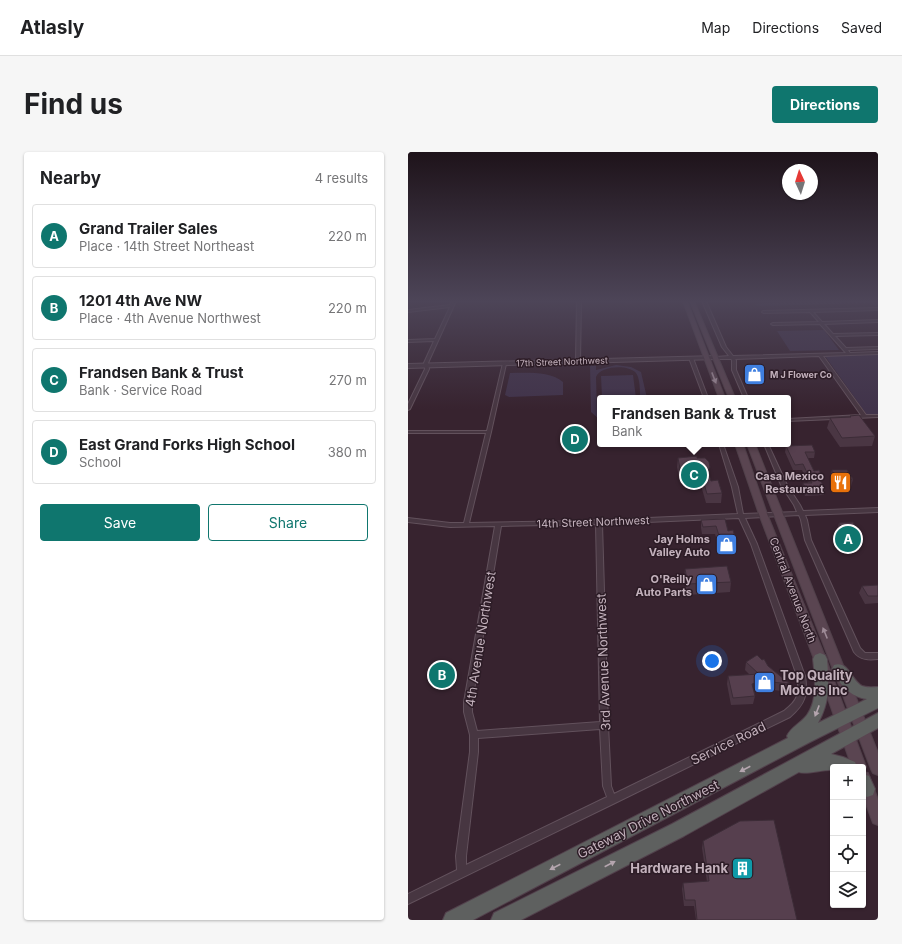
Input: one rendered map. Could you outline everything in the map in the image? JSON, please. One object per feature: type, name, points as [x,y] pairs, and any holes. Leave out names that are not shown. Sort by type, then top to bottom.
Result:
[{"type":"highway","points":[[768,756],[807,728],[814,720],[821,699],[822,684],[820,659]]},
{"type":"highway","points":[[839,669],[855,690],[868,694],[878,693]]},
{"type":"highway","name":"Gateway Drive Northwest","points":[[453,920],[768,756],[878,701]]},
{"type":"highway","name":"Gateway Drive Northwest","points":[[501,920],[678,830],[878,720]]},
{"type":"highway","points":[[782,773],[805,765],[828,761],[841,764]]},
{"type":"main road","points":[[699,337],[721,395]]},
{"type":"main road","points":[[707,337],[731,395]]},
{"type":"main road","name":"Central Avenue North","points":[[740,447],[763,514],[820,659],[849,716],[855,732]]},
{"type":"main road","name":"Central Avenue North","points":[[752,447],[777,514],[839,669],[849,716]]},
{"type":"main road","points":[[855,732],[859,764]]},
{"type":"main road","points":[[855,732],[878,769]]},
{"type":"main road","points":[[866,788],[878,818]]},
{"type":"street","points":[[408,409],[427,369],[426,363],[438,337]]},
{"type":"street","points":[[578,337],[578,362]]},
{"type":"street","points":[[720,337],[724,347],[734,361],[734,370],[745,395]]},
{"type":"street","points":[[835,337],[849,354]]},
{"type":"street","points":[[408,341],[437,340]]},
{"type":"street","points":[[845,349],[878,348]]},
{"type":"street","points":[[716,358],[878,353]]},
{"type":"street","points":[[820,355],[864,416]]},
{"type":"street","points":[[691,358],[705,395]]},
{"type":"street","name":"17th Street Northwest","points":[[408,366],[716,358]]},
{"type":"street","points":[[466,525],[504,364]]},
{"type":"street","points":[[791,420],[878,416]]},
{"type":"street","points":[[408,432],[489,432]]},
{"type":"street","name":"Service Road","points":[[408,899],[787,714],[796,707],[802,698],[803,686],[801,676],[754,544],[741,516],[735,487],[722,447]]},
{"type":"street","points":[[767,447],[784,485],[800,513],[808,540],[857,650],[864,656],[878,656]]},
{"type":"street","name":"14th Street Northwest","points":[[408,520],[442,525],[466,525],[599,522],[876,510]]},
{"type":"street","name":"3rd Avenue Northwest","points":[[599,522],[604,725],[607,786],[612,800]]},
{"type":"street","name":"4th Avenue Northwest","points":[[462,873],[461,856],[474,752],[474,735],[468,712],[468,697],[498,524]]},
{"type":"street","points":[[474,735],[604,725]]},
{"type":"shaded area","points":[[781,337],[829,337],[839,350],[790,351]]},
{"type":"shaded area","points":[[878,354],[878,414],[867,415],[825,356]]},
{"type":"shaded area","points":[[616,365],[631,367],[641,372],[646,395],[640,395],[638,378],[636,373],[632,370],[621,367],[603,370],[596,377],[597,417],[591,412],[590,366],[596,366],[596,370]]},
{"type":"shaded area","points":[[510,373],[538,373],[558,378],[563,382],[563,395],[509,397],[505,395]]},
{"type":"shaded area","points":[[633,375],[636,395],[602,395],[601,376]]},
{"type":"building","points":[[859,415],[875,436],[842,438],[830,418],[851,417],[850,416]]},
{"type":"building","points":[[812,445],[815,452],[805,452],[814,471],[819,470],[823,477],[819,478],[825,489],[806,490],[803,483],[812,483],[803,464],[795,465],[786,447]]},
{"type":"building","points":[[697,456],[697,458],[705,458],[709,462],[710,467],[708,471],[711,481],[718,480],[722,493],[707,494],[701,473],[681,474],[678,458]]},
{"type":"building","points":[[832,470],[847,470],[853,479],[837,480]]},
{"type":"building","points":[[725,519],[728,531],[733,530],[737,544],[722,545],[716,526],[703,527],[701,520]]},
{"type":"building","points":[[853,522],[862,540],[848,540],[839,523]]},
{"type":"building","points":[[727,566],[731,582],[688,584],[685,569]]},
{"type":"building","points":[[878,585],[878,596],[868,596],[862,586]]},
{"type":"building","points":[[757,655],[762,660],[764,659],[768,666],[790,684],[763,681],[752,684],[755,696],[733,698],[728,676],[759,674],[746,662]]},
{"type":"building","points":[[449,666],[446,678],[434,679],[437,667]]},
{"type":"building","name":"Hardware Hank","points":[[774,820],[797,920],[697,920],[695,900],[685,900],[683,883],[709,881],[703,841],[740,821]]},
{"type":"place","name":"M J Flower Co","points":[[755,375]]},
{"type":"place","name":"East Grand Forks High School","points":[[575,439]]},
{"type":"place","name":"Frandsen Bank & Trust","points":[[694,475]]},
{"type":"place","name":"Casa Mexico Restaurant","points":[[840,482]]},
{"type":"place","name":"Grand Trailer Sales","points":[[848,539]]},
{"type":"place","name":"Jay Holms Valley Auto","points":[[726,545]]},
{"type":"place","name":"O'Reilly Auto Parts","points":[[707,585]]},
{"type":"place","name":"1201 4th Ave NW","points":[[442,675]]},
{"type":"place","name":"Top Quality Motors Inc","points":[[764,682]]},
{"type":"place","name":"Hardware Hank","points":[[743,868]]}]
